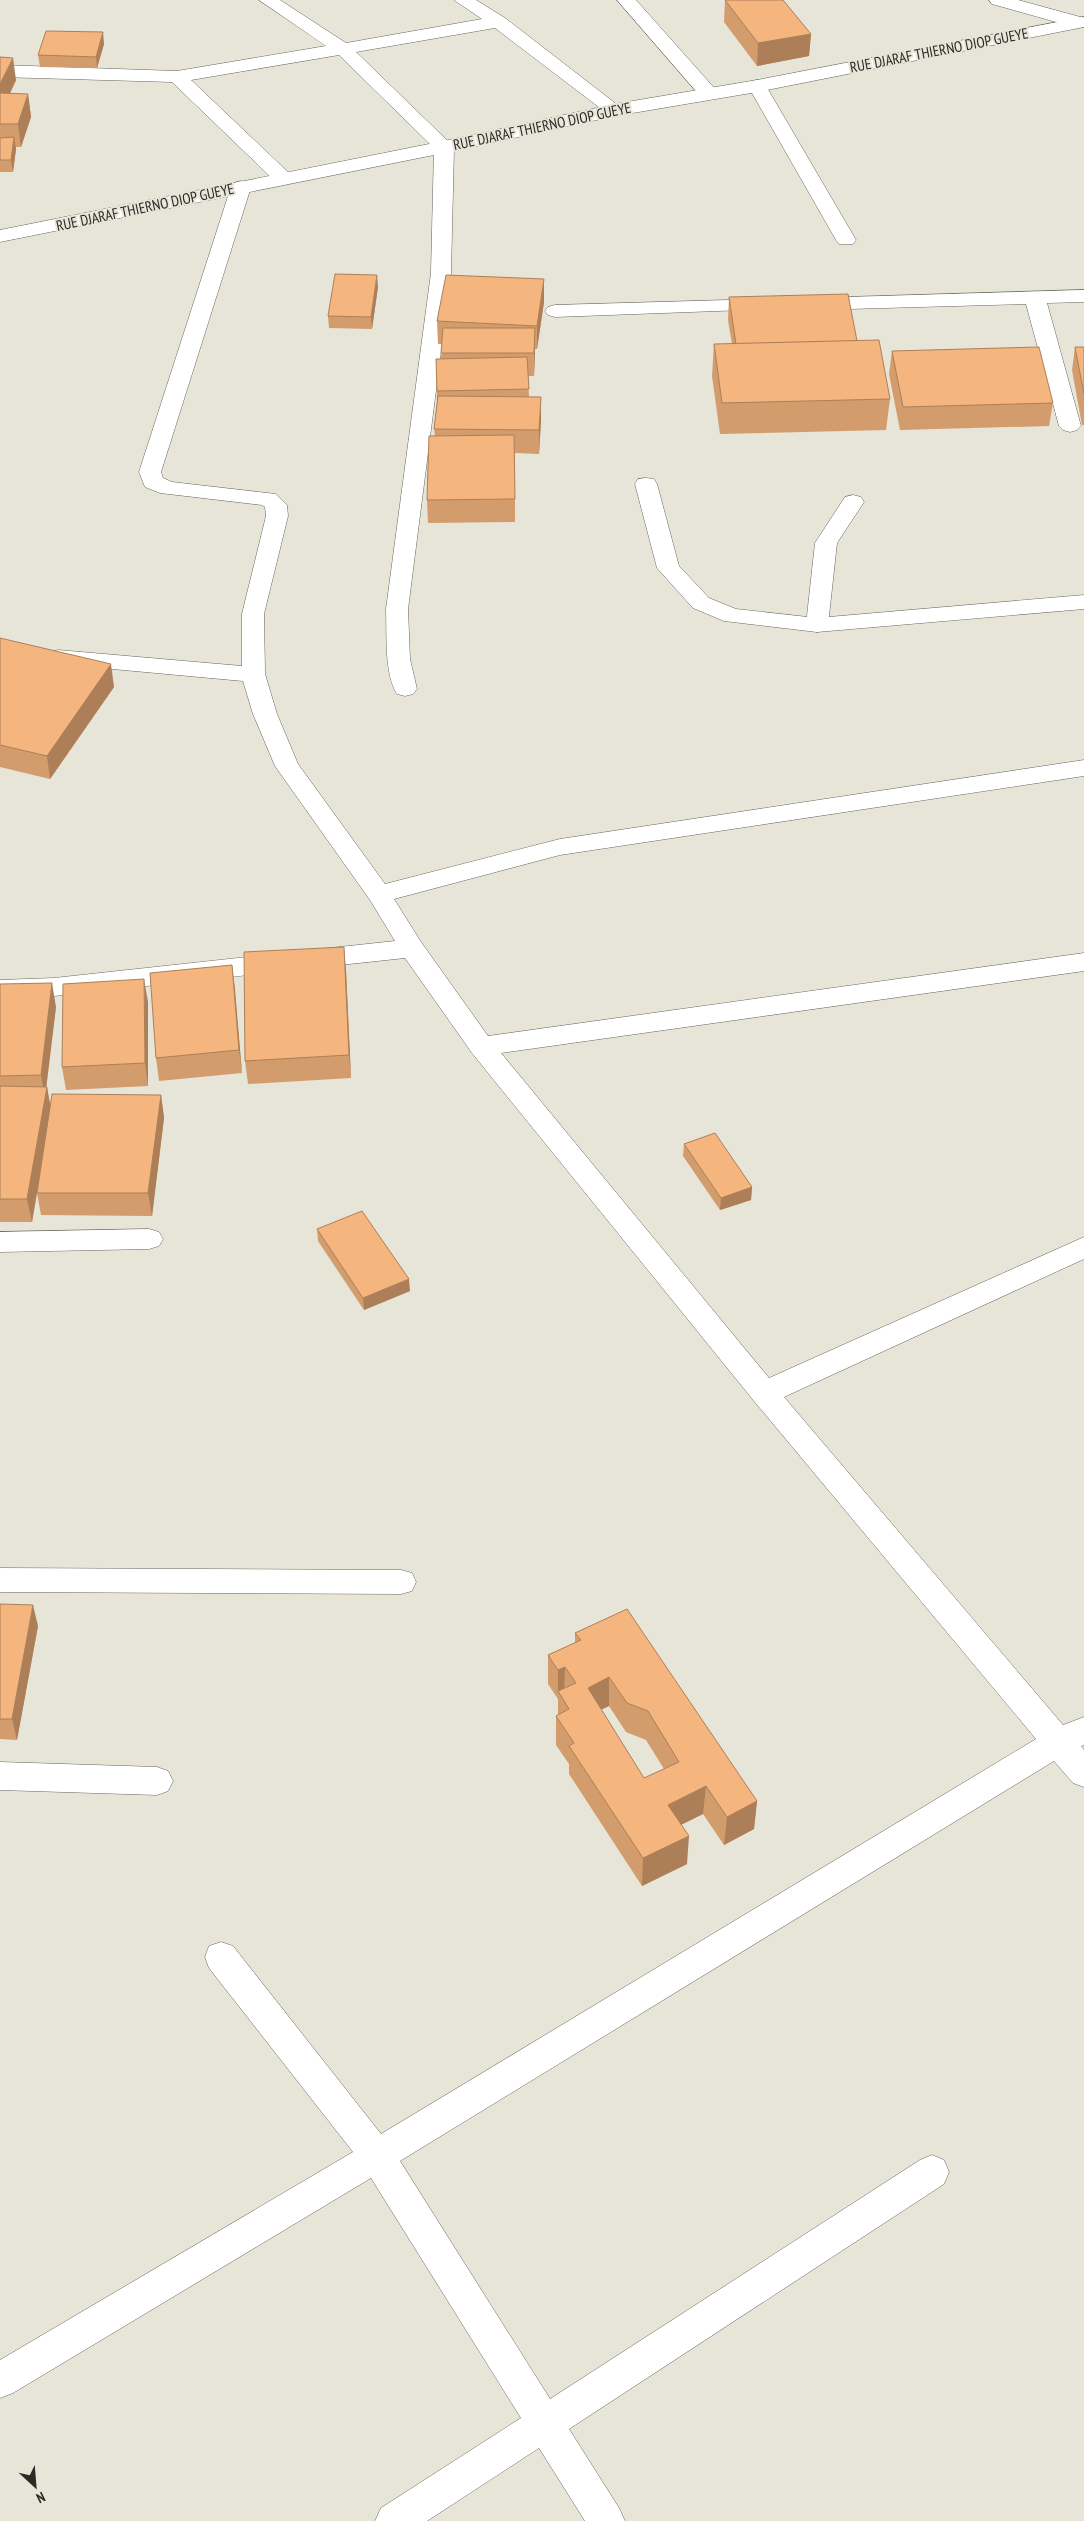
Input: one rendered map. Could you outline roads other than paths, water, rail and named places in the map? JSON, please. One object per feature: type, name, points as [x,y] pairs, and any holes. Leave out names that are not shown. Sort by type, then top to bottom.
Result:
[{"type":"street","points":[[268,0],[342,48],[444,147],[441,273],[397,609],[400,659],[405,690]]},
{"type":"street","points":[[463,0],[500,22],[615,110]]},
{"type":"street","points":[[626,0],[709,94]]},
{"type":"street","points":[[998,0],[1082,22]]},
{"type":"street","points":[[0,71],[177,76],[500,22]]},
{"type":"street","name":"RUE DJARAF THIERNO DIOP GUEYE","points":[[0,236],[444,147],[615,110],[756,86],[1082,22]]},
{"type":"street","points":[[177,76],[284,179]]},
{"type":"street","points":[[756,86],[846,240]]},
{"type":"street","points":[[241,187],[150,472],[153,482],[168,488],[268,499],[276,505],[277,516],[253,614],[253,674],[265,714],[287,766],[379,894],[412,948],[481,1046],[764,1392],[1071,1736],[1084,1773]]},
{"type":"street","points":[[555,311],[1084,296]]},
{"type":"street","points":[[1035,298],[1070,426]]},
{"type":"street","points":[[646,484],[668,568],[701,603],[732,616],[817,625],[1084,602]]},
{"type":"street","points":[[817,625],[826,543],[853,502]]},
{"type":"street","points":[[41,655],[253,674]]},
{"type":"street","points":[[379,894],[560,847],[1084,768]]},
{"type":"street","points":[[0,989],[54,987],[412,948]]},
{"type":"street","points":[[481,1046],[1084,962]]},
{"type":"street","points":[[0,1242],[149,1239]]},
{"type":"street","points":[[764,1392],[1084,1247]]},
{"type":"street","points":[[0,1580],[401,1582]]},
{"type":"street","points":[[0,2380],[377,2156],[1071,1736]]},
{"type":"street","points":[[0,1776],[157,1781]]},
{"type":"street","points":[[221,1957],[377,2156],[606,2521]]},
{"type":"street","points":[[394,2521],[932,2172]]}]
